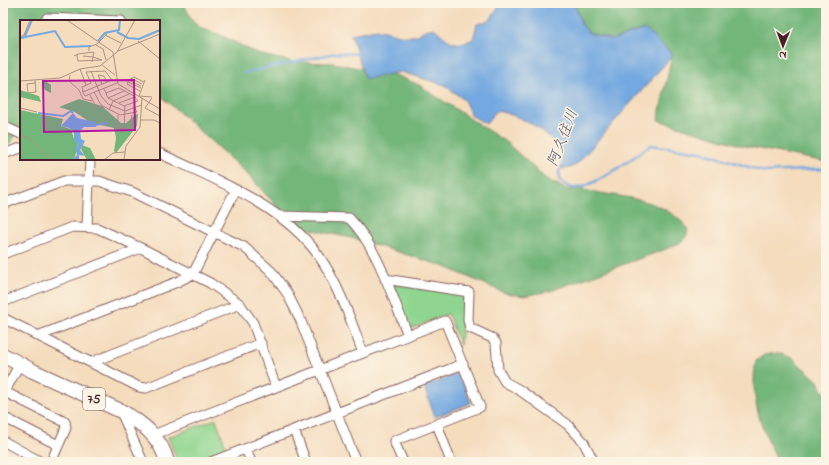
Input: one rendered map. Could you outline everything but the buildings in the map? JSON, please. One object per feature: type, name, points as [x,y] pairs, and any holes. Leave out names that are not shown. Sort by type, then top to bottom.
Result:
[{"type":"main road","name":"75","points":[[3,355],[19,364],[121,411],[146,427],[161,448],[167,462]]},
{"type":"street","points":[[46,20],[47,18],[96,20]]},
{"type":"street","points":[[3,126],[20,134]]},
{"type":"street","points":[[3,154],[20,148]]},
{"type":"street","points":[[160,154],[235,191],[280,216],[303,237],[319,256],[334,282],[363,354]]},
{"type":"street","points":[[87,227],[90,160]]},
{"type":"street","points":[[3,204],[64,181],[99,181],[132,192],[244,248],[271,271],[287,293],[300,319],[356,462]]},
{"type":"street","points":[[38,336],[177,282],[193,274],[235,191]]},
{"type":"street","points":[[280,216],[349,218],[359,228],[374,255],[408,335]]},
{"type":"street","points":[[3,254],[72,227],[101,229],[141,248],[193,274],[240,304],[249,315],[261,343],[276,387]]},
{"type":"street","points":[[3,302],[141,248]]},
{"type":"street","points":[[385,279],[469,292],[468,320],[470,328],[492,338],[496,343],[500,377],[505,382],[518,389],[567,424],[583,441],[594,462]]},
{"type":"street","points":[[92,362],[240,304]]},
{"type":"street","points":[[3,318],[139,387],[146,388],[261,343]]},
{"type":"street","points":[[153,435],[445,321],[480,407],[394,441],[402,462]]},
{"type":"street","points":[[19,364],[4,393],[65,422],[66,428],[51,462]]},
{"type":"street","points":[[211,462],[463,364]]},
{"type":"street","points":[[121,411],[143,462]]},
{"type":"street","points":[[3,417],[58,445]]},
{"type":"street","points":[[437,424],[451,462]]},
{"type":"street","points":[[294,430],[306,462]]},
{"type":"street","points":[[3,441],[42,462]]},
{"type":"street","points":[[246,449],[251,462]]},
{"type":"green space","points":[[3,3],[183,3],[193,22],[202,29],[218,34],[258,54],[293,62],[333,63],[398,76],[419,85],[507,143],[546,179],[568,190],[579,189],[637,199],[650,203],[676,217],[687,227],[688,232],[684,239],[674,246],[550,291],[524,296],[505,293],[443,266],[356,239],[295,226],[246,173],[160,95],[160,20],[20,20],[20,130],[3,151]]},
{"type":"green space","points":[[572,3],[826,3],[826,162],[740,145],[658,120],[672,55],[645,29],[612,40],[589,33],[582,25],[576,8]]},
{"type":"green space","points":[[393,284],[464,295],[460,345],[448,314],[410,329]]},
{"type":"green space","points":[[778,353],[792,358],[818,381],[826,396],[826,462],[778,462],[767,438],[758,414],[754,389],[754,375],[756,361],[764,355]]},
{"type":"green space","points":[[216,419],[227,450],[197,462],[178,462],[168,437]]},
{"type":"water","points":[[501,3],[572,3],[576,8],[582,25],[589,33],[612,40],[645,29],[673,55],[577,164],[570,168],[562,169],[562,157],[552,140],[535,126],[515,116],[496,111],[486,124],[471,115],[464,100],[445,85],[401,72],[365,79],[351,34],[377,29],[404,36],[415,36],[425,30],[434,28],[452,42],[466,42],[473,39],[477,24],[490,20]]},
{"type":"water","points":[[459,373],[471,403],[435,417],[424,387]]},
{"type":"waterway","name":"阿久住川","points":[[244,73],[335,53],[360,54]]},
{"type":"waterway","name":"阿久住川","points":[[563,163],[559,171],[560,181],[567,187],[571,188],[591,184],[624,164],[651,145],[701,152],[765,172],[826,169]]}]
